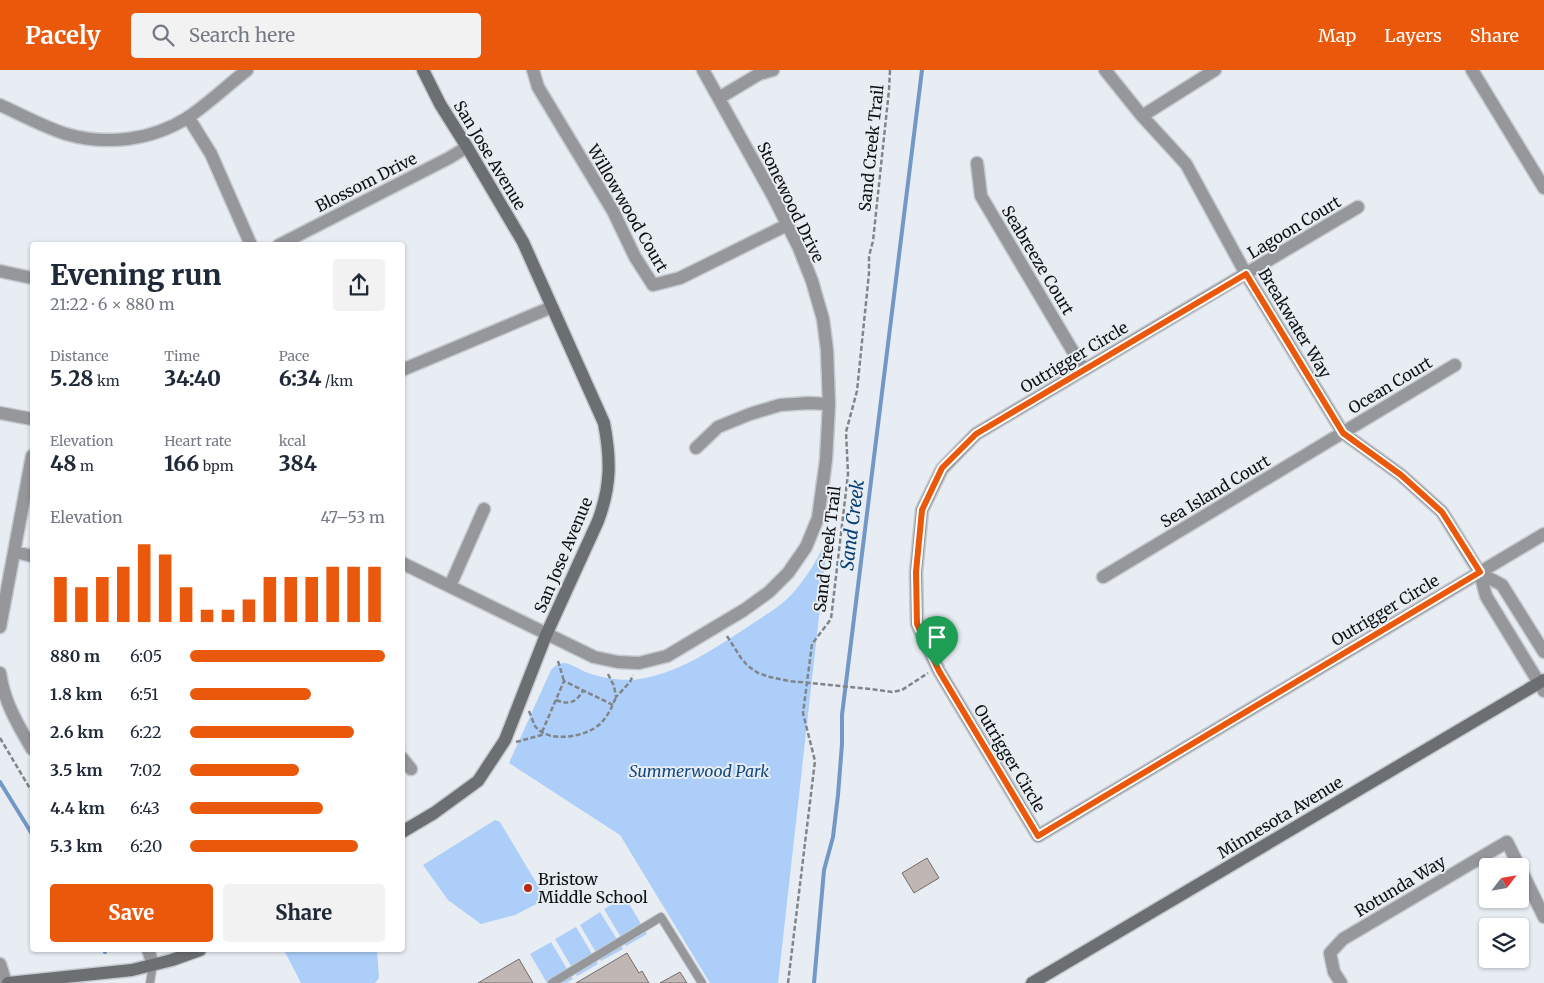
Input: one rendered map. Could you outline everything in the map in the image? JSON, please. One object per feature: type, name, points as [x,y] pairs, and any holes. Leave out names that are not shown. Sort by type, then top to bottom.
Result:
[{"type":"street","points":[[0,105],[65,134],[81,138],[120,140],[143,137],[168,128],[188,117],[247,70]]},
{"type":"street","name":"San Jose Avenue","points":[[405,830],[434,813],[478,781],[504,740],[546,634],[598,521],[604,503],[609,476],[609,448],[604,423],[523,242],[440,104],[423,70]]},
{"type":"street","name":"Willowwood Court","points":[[533,70],[538,87],[612,211],[635,257],[653,286],[680,278],[787,225]]},
{"type":"street","name":"Stonewood Drive","points":[[405,564],[594,657],[618,662],[639,663],[667,656],[769,592],[788,573],[806,546],[818,518],[826,460],[829,404],[827,350],[823,319],[812,281],[799,248],[773,196],[703,70]]},
{"type":"street","points":[[719,98],[759,74],[774,70]]},
{"type":"street","name":"Breakwater Way","points":[[1105,70],[1142,116],[1186,164],[1246,274],[1343,433],[1401,475],[1442,512],[1480,572],[1486,596],[1542,684]]},
{"type":"street","points":[[1142,116],[1215,70]]},
{"type":"street","points":[[1472,70],[1544,188]]},
{"type":"street","points":[[188,117],[211,154],[250,242]]},
{"type":"street","name":"Blossom Drive","points":[[285,242],[449,158],[467,146]]},
{"type":"street","name":"Seabreeze Court","points":[[977,163],[981,196],[1084,370]]},
{"type":"street","name":"Lagoon Court","points":[[1246,274],[1358,208]]},
{"type":"street","points":[[0,271],[30,278]]},
{"type":"street","name":"Outrigger Circle","points":[[1246,274],[976,434],[942,468],[922,510],[916,572],[917,624],[937,667],[1038,836],[1480,572]]},
{"type":"street","points":[[405,369],[552,307]]},
{"type":"street","name":"Ocean Court","points":[[1343,433],[1455,365]]},
{"type":"street","points":[[696,448],[718,427],[750,414],[780,405],[829,404]]},
{"type":"street","points":[[0,413],[30,419]]},
{"type":"street","name":"Sea Island Court","points":[[1103,577],[1343,433]]},
{"type":"street","points":[[0,627],[30,467]]},
{"type":"street","points":[[450,586],[484,509]]},
{"type":"street","points":[[1480,572],[1544,534]]},
{"type":"street","points":[[15,552],[30,556]]},
{"type":"street","name":"Breakwater Way","points":[[1480,572],[1502,585],[1544,652]]},
{"type":"street","points":[[0,673],[2,687],[12,714],[30,746]]},
{"type":"street","name":"Minnesota Avenue","points":[[1032,983],[1542,684]]},
{"type":"street","points":[[405,762],[411,769]]},
{"type":"street","name":"Rotunda Way","points":[[1480,858],[1507,842],[1515,858]]},
{"type":"street","name":"Rotunda Way","points":[[1338,977],[1330,953],[1343,939],[1479,859]]},
{"type":"street","points":[[1529,886],[1544,917]]},
{"type":"street","points":[[149,952],[152,964]]},
{"type":"street","points":[[0,964],[7,983],[132,970],[194,952]]},
{"type":"lane","points":[[552,983],[661,917],[702,983]]},
{"type":"lane","points":[[150,983],[152,964]]},
{"type":"path","name":"Sand Creek Trail","points":[[788,983],[815,761],[803,713],[812,644],[831,620],[848,474],[846,432],[857,391],[869,273],[869,256],[873,241],[890,70]]},
{"type":"path","points":[[840,432],[846,432]]},
{"type":"path","points":[[727,636],[740,658],[748,666],[758,673],[789,681],[892,692],[902,690],[937,667]]},
{"type":"path","points":[[542,732],[564,681],[558,661]]},
{"type":"path","points":[[608,674],[614,686],[616,697]]},
{"type":"path","points":[[529,711],[535,726],[546,734],[571,737],[591,731],[606,717],[616,697],[630,682],[633,675]]},
{"type":"path","points":[[564,681],[613,705]]},
{"type":"path","points":[[556,700],[564,703],[572,702],[583,691]]},
{"type":"path","points":[[515,742],[546,734]]},
{"type":"path","points":[[0,738],[30,789]]},
{"type":"green space","name":"Summerwood Park","points":[[828,536],[778,983],[710,983],[620,835],[509,763],[551,670],[555,666],[564,663],[602,677],[631,680],[658,675],[684,665],[731,638],[787,599],[808,573]]},
{"type":"green space","points":[[495,820],[500,822],[546,899],[515,915],[481,924],[448,900],[423,865]]},
{"type":"green space","points":[[625,897],[647,934],[626,946],[604,909]]},
{"type":"green space","points":[[600,912],[623,949],[601,961],[580,925]]},
{"type":"green space","points":[[576,927],[598,964],[577,976],[555,939]]},
{"type":"green space","points":[[551,942],[573,979],[566,983],[547,983],[530,954]]},
{"type":"green space","points":[[285,952],[377,952],[379,978],[375,983],[301,983]]},
{"type":"building","points":[[927,858],[939,878],[914,893],[902,873]]},
{"type":"building","points":[[627,953],[639,973],[642,971],[649,983],[576,983]]},
{"type":"building","points":[[519,959],[533,983],[478,983],[507,966]]},
{"type":"building","points":[[680,972],[687,983],[660,983]]},
{"type":"waterway","name":"Sand Creek","points":[[814,983],[824,870],[833,837],[838,795],[842,715],[922,70]]},
{"type":"waterway","points":[[0,782],[30,831]]},
{"type":"place","name":"Bristow Middle School","points":[[528,888]]},
{"type":"route","points":[[1246,274],[1343,433],[1401,475],[1442,512],[1480,572],[1038,836],[937,667],[917,624],[916,572],[922,510],[942,468],[976,434],[1246,274]]}]
